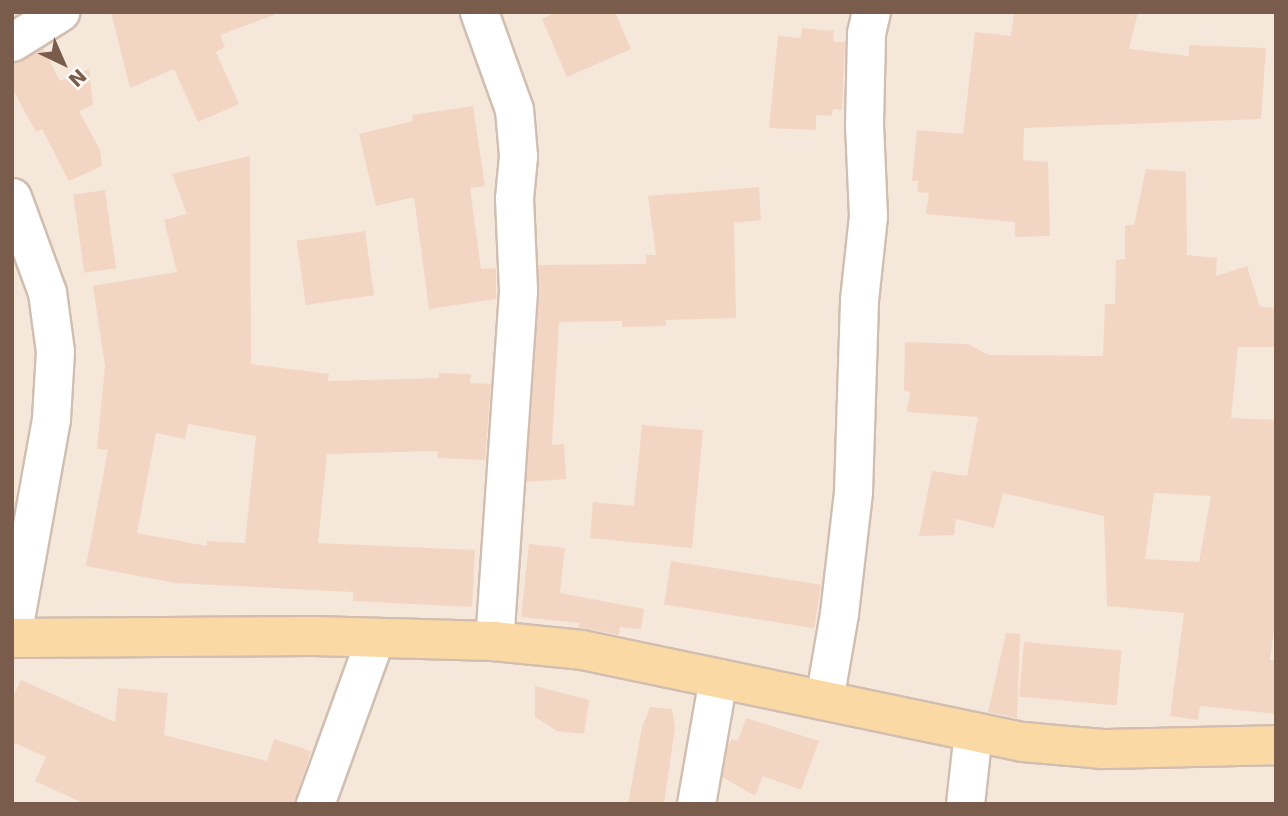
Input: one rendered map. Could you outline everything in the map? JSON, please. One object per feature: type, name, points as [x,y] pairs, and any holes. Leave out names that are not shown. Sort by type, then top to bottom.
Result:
[{"type":"main road","points":[[12,637],[494,641],[582,650],[1023,742],[1103,749],[1276,745]]},
{"type":"street","points":[[12,42],[60,12]]},
{"type":"street","points":[[479,12],[514,109],[518,156],[513,198],[518,291],[494,641]]},
{"type":"street","points":[[824,700],[853,492],[859,300],[868,216],[864,124],[866,33],[871,12]]},
{"type":"street","points":[[12,197],[47,292],[55,351],[51,419],[12,637]]},
{"type":"street","points":[[315,804],[375,638]]},
{"type":"street","points":[[696,804],[718,678]]},
{"type":"street","points":[[965,804],[973,731]]},
{"type":"shaded area","points":[[12,12],[1276,12],[1276,804],[12,804]]},
{"type":"building","points":[[111,12],[273,12],[274,15],[220,35],[225,47],[216,52],[239,104],[198,122],[174,69],[130,88]]},
{"type":"building","points":[[556,12],[615,12],[631,49],[567,77],[542,19]]},
{"type":"building","points":[[1014,12],[1138,12],[1129,49],[1189,56],[1189,45],[1266,48],[1261,119],[1024,128],[1023,160],[1048,162],[1050,236],[1015,237],[1015,222],[926,214],[929,193],[917,192],[918,181],[912,181],[917,130],[963,134],[975,32],[1011,36]]},
{"type":"building","points":[[802,28],[834,31],[833,42],[845,42],[842,110],[833,109],[832,116],[816,115],[816,130],[769,128],[778,36],[801,38]]},
{"type":"building","points":[[43,48],[60,81],[89,69],[93,105],[79,111],[100,150],[102,166],[69,181],[42,129],[36,132],[12,88],[12,63]]},
{"type":"building","points":[[473,106],[485,186],[470,188],[481,269],[496,268],[496,299],[429,309],[414,197],[376,206],[359,134],[413,121],[412,115]]},
{"type":"building","points":[[250,156],[251,364],[329,374],[328,381],[439,378],[439,373],[471,374],[470,383],[491,384],[485,460],[437,458],[438,451],[327,454],[318,543],[475,550],[472,607],[353,601],[353,592],[175,583],[86,566],[108,450],[97,449],[105,366],[93,286],[177,272],[164,220],[187,214],[172,174]],"holes":[[[188,424],[256,436],[245,543],[207,541],[207,546],[137,533],[156,433],[185,439]]]},
{"type":"building","points":[[1146,169],[1186,172],[1187,255],[1217,258],[1216,276],[1247,266],[1260,307],[1276,308],[1276,347],[1238,347],[1231,418],[1276,420],[1276,616],[1270,660],[1276,660],[1276,714],[1200,706],[1198,720],[1170,716],[1184,613],[1107,606],[1104,516],[1003,493],[994,528],[956,519],[954,535],[919,536],[932,471],[967,476],[978,417],[907,412],[910,392],[904,390],[905,342],[968,344],[989,355],[1103,356],[1105,304],[1115,304],[1116,260],[1125,259],[1125,225],[1134,225]],"holes":[[[1154,493],[1211,496],[1199,562],[1145,559]]]},
{"type":"building","points":[[759,187],[761,220],[734,223],[736,318],[665,320],[666,326],[622,327],[622,321],[559,322],[552,445],[564,444],[566,479],[526,482],[539,292],[538,265],[646,264],[646,255],[656,255],[648,196]]},
{"type":"building","points":[[105,190],[116,268],[84,273],[73,194]]},
{"type":"building","points":[[365,231],[374,295],[306,305],[297,241]]},
{"type":"building","points":[[642,425],[703,430],[692,548],[590,538],[593,502],[634,506]]},
{"type":"building","points":[[529,544],[565,548],[560,593],[644,609],[641,629],[620,627],[619,635],[578,627],[579,623],[521,617]]},
{"type":"building","points":[[671,561],[821,585],[814,628],[664,604]]},
{"type":"building","points":[[1006,633],[1020,634],[1017,718],[988,712]]},
{"type":"building","points":[[1024,642],[1122,651],[1117,705],[1019,697]]},
{"type":"building","points":[[21,680],[115,722],[118,688],[168,693],[164,735],[267,761],[274,739],[311,751],[294,804],[85,804],[35,781],[46,757],[12,742],[12,699]]},
{"type":"building","points":[[535,686],[589,700],[584,734],[557,731],[535,717]]},
{"type":"building","points":[[650,707],[672,709],[675,728],[664,804],[628,804],[642,727]]},
{"type":"building","points":[[746,718],[819,741],[801,790],[763,776],[755,796],[722,777],[727,747],[732,739],[738,741]]}]
